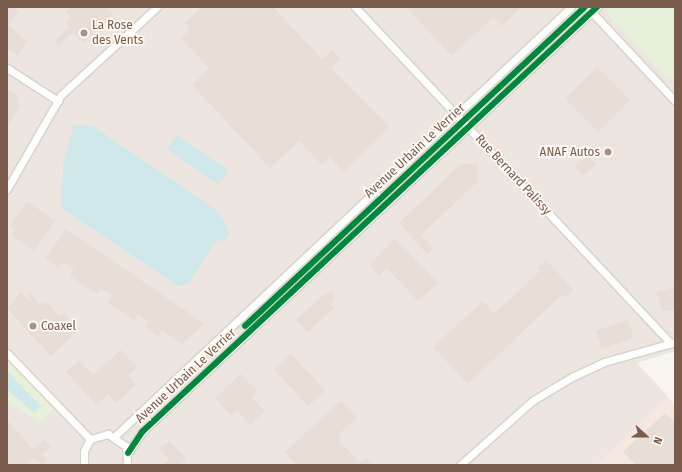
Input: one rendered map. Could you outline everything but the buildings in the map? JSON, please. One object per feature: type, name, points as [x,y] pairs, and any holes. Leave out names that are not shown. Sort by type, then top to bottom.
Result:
[{"type":"street","points":[[7,189],[58,101],[157,7]]},
{"type":"street","name":"Rue Bernard Palissy","points":[[355,7],[468,128],[673,342]]},
{"type":"street","name":"Avenue Urbain Le Verrier","points":[[115,436],[571,7]]},
{"type":"street","points":[[592,9],[675,101]]},
{"type":"street","name":"Avenue Urbain Le Verrier","points":[[128,453],[142,432],[468,128],[592,9]]},
{"type":"street","points":[[7,68],[58,101]]},
{"type":"street","points":[[460,465],[532,401],[572,377],[604,362],[673,342]]},
{"type":"street","points":[[7,353],[90,439]]},
{"type":"street","points":[[84,465],[84,451],[90,439],[102,434],[115,436],[128,453],[127,465]]},
{"type":"shaded area","points":[[7,7],[675,7],[675,351],[637,363],[668,397],[596,465],[7,465]]},
{"type":"shaded area","points":[[668,397],[675,405],[675,465],[596,465]]},
{"type":"green space","points":[[612,7],[675,7],[675,71],[667,78],[606,13]]},
{"type":"green space","points":[[7,359],[54,409],[40,422],[7,402]]},
{"type":"water","points":[[74,125],[93,126],[215,209],[224,220],[229,233],[224,241],[218,240],[213,245],[190,282],[179,287],[61,208],[63,166]]},
{"type":"water","points":[[177,135],[227,169],[225,178],[217,184],[170,151],[168,148]]},
{"type":"water","points":[[7,371],[41,406],[34,413],[7,389]]},
{"type":"cycle path","points":[[245,326],[585,7]]},
{"type":"cycle path","points":[[128,453],[142,432],[597,7]]},
{"type":"place","name":"La Rose des Vents","points":[[84,33]]},
{"type":"place","name":"ANAF Autos","points":[[608,152]]},
{"type":"place","name":"Coaxel","points":[[33,326]]}]
